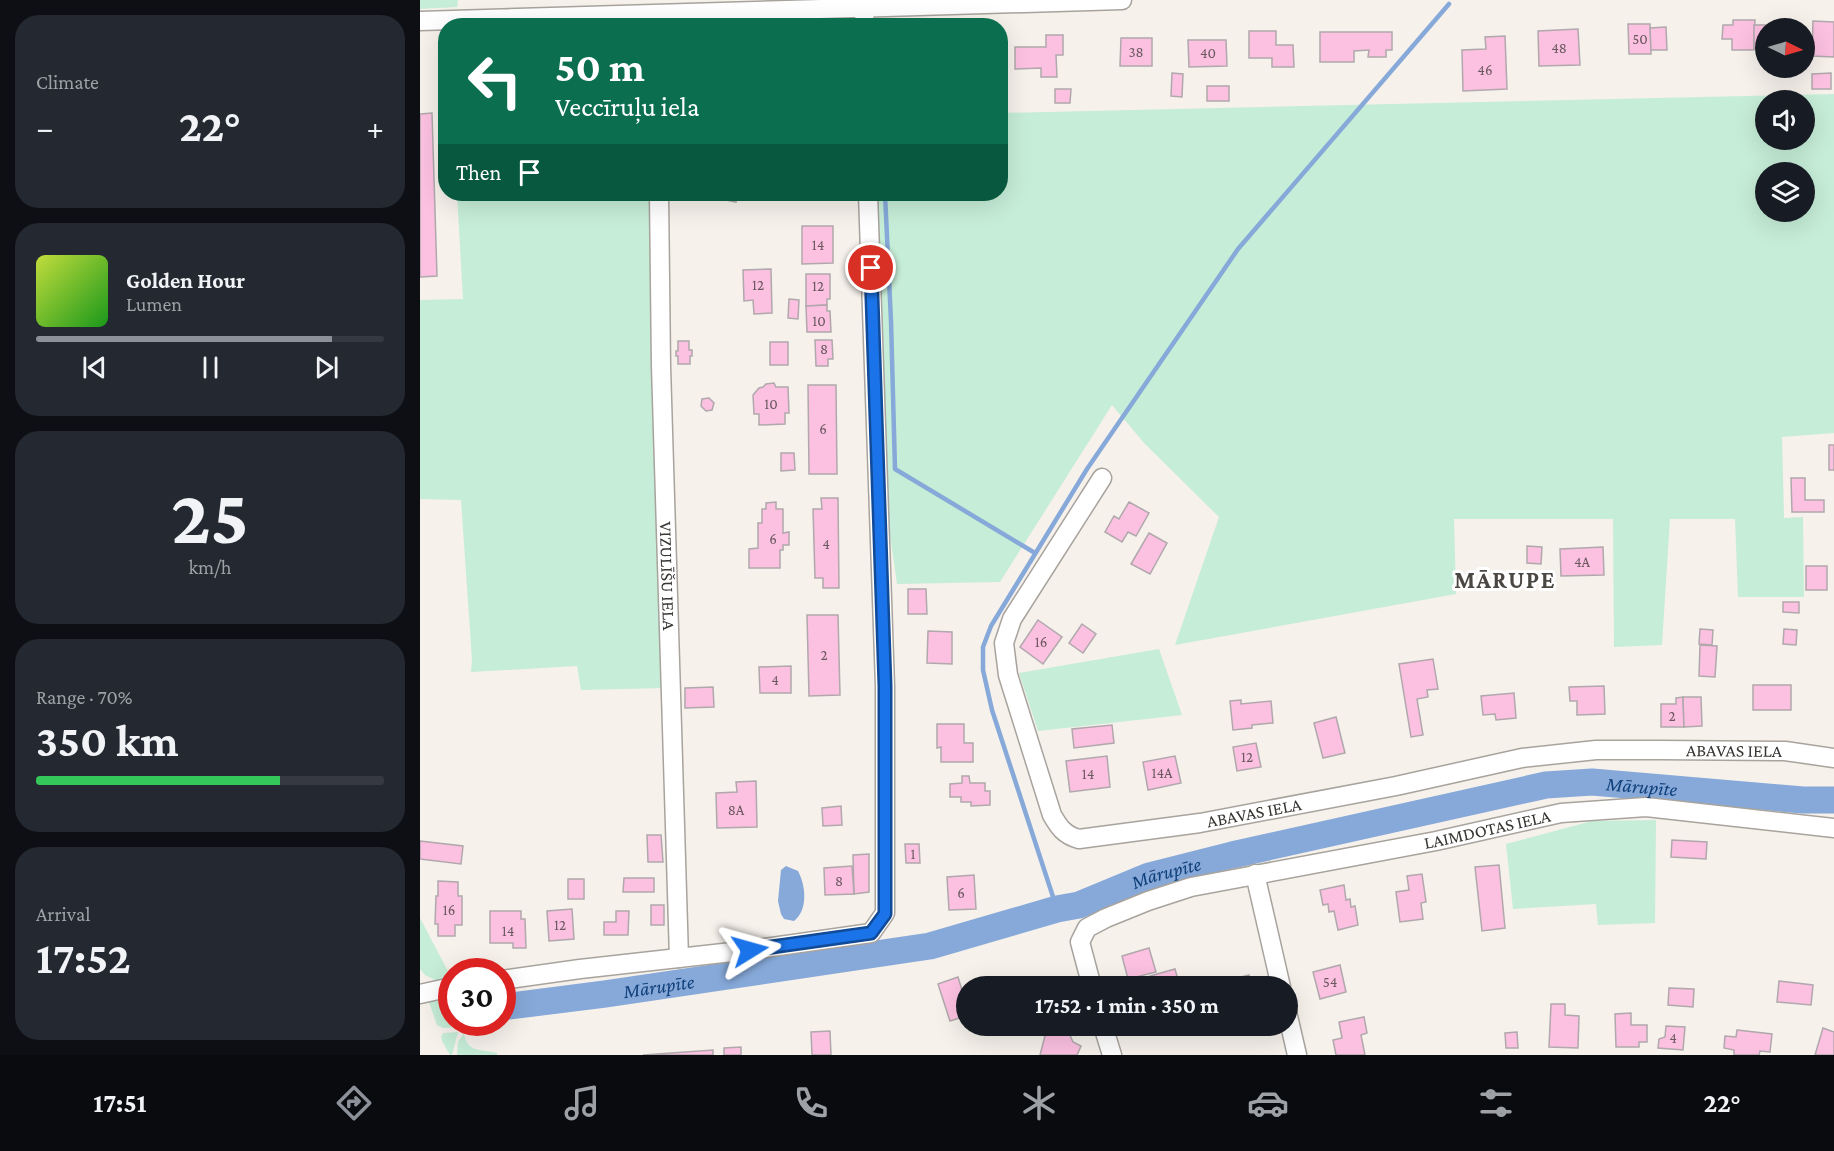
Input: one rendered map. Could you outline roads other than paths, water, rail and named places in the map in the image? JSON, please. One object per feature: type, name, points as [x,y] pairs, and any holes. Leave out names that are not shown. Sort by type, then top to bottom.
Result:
[{"type":"street","points":[[681,18],[863,4],[1122,0]]},
{"type":"street","points":[[420,21],[438,21]]},
{"type":"street","name":"VIZULĪŠU IELA","points":[[659,201],[661,366],[680,958]]},
{"type":"street","points":[[516,978],[871,933],[885,914],[885,686],[868,201]]},
{"type":"street","name":"ABAVAS IELA","points":[[1102,478],[1012,619],[1004,643],[1008,675],[1052,815],[1062,831],[1070,836],[1079,839],[1200,823],[1396,786],[1522,758],[1596,750],[1785,751],[1834,758]]},
{"type":"street","name":"LAIMDOTAS IELA","points":[[1089,976],[1080,942],[1087,928],[1148,901],[1191,887],[1436,842],[1562,813],[1646,807],[1834,828]]},
{"type":"street","points":[[1256,874],[1279,976]]},
{"type":"street","points":[[420,994],[438,990]]},
{"type":"street","points":[[1106,1036],[1112,1055]]},
{"type":"street","points":[[1293,1036],[1297,1055]]},
{"type":"water","points":[[786,866],[798,871],[803,884],[804,904],[802,911],[794,921],[784,919],[778,901],[781,870]]},
{"type":"waterway","points":[[1057,909],[992,710],[983,670],[983,647],[991,626],[1087,469],[1238,249],[1449,4]]},
{"type":"waterway","points":[[885,201],[895,469],[1035,553]]},
{"type":"waterway","name":"Mārupīte","points":[[516,1005],[930,946],[1057,909],[1079,905],[1149,876],[1232,855],[1546,785],[1592,782],[1803,800],[1834,800]]},
{"type":"district","name":"MĀRUPE","points":[[1505,580]]}]
